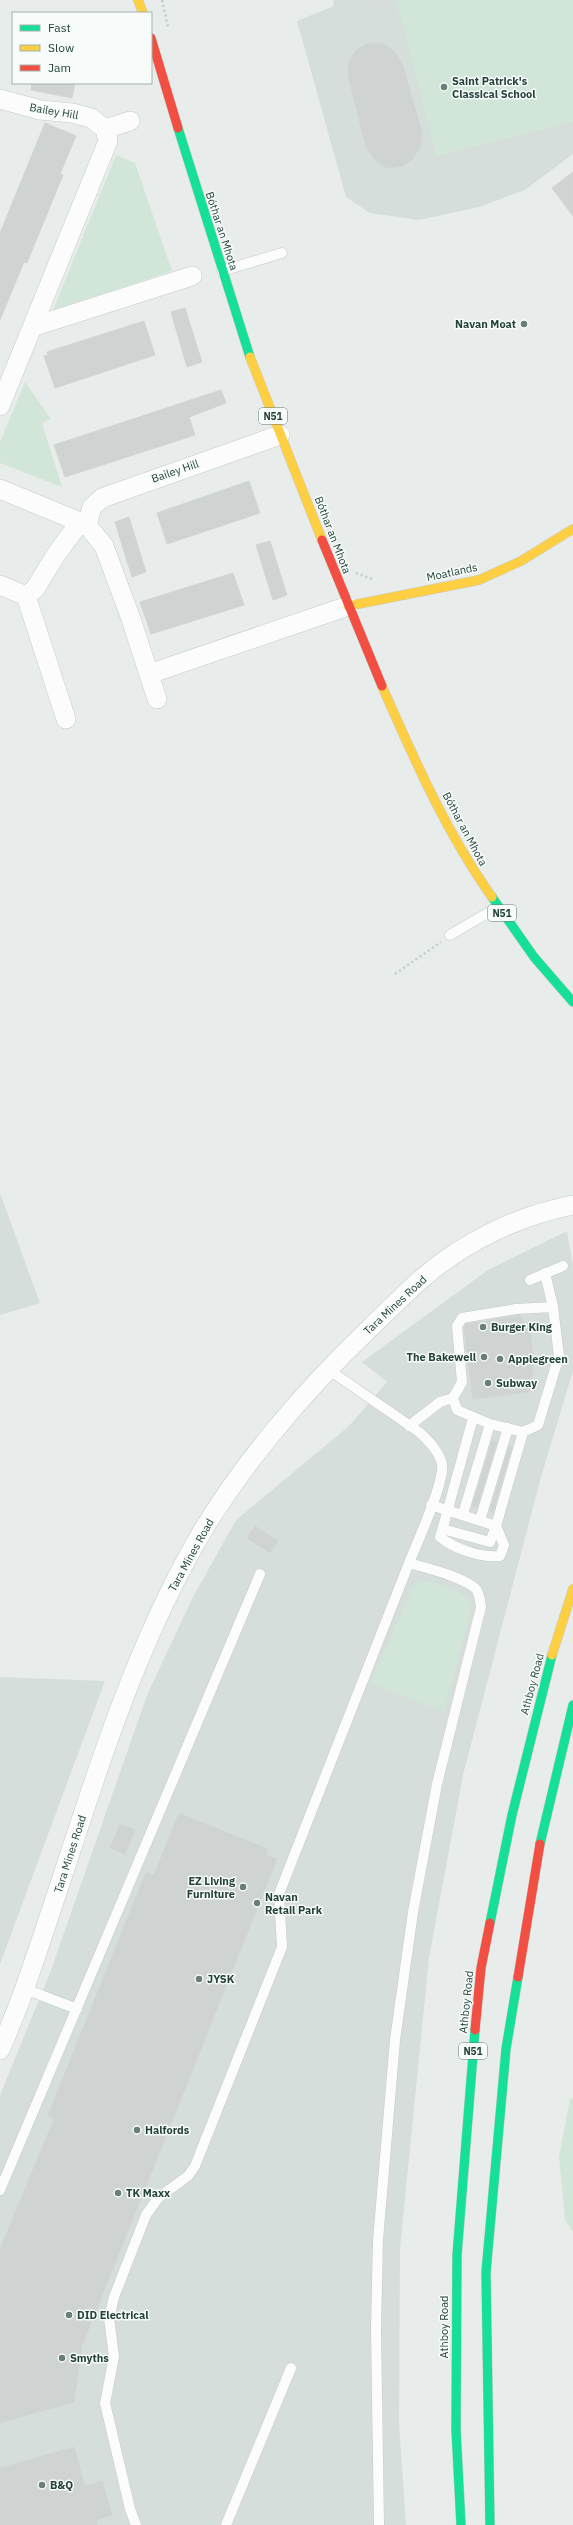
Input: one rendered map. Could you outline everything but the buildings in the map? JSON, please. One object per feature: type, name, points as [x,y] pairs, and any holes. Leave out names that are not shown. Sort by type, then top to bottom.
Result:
[{"type":"main road","points":[[138,0],[143,12]]},
{"type":"main road","name":"Bóthar an Mhota","points":[[152,41],[246,345],[348,606],[427,783],[456,840],[498,907],[553,980],[573,1002]]},
{"type":"main road","name":"Moatlands","points":[[348,606],[381,597],[457,585],[480,579],[522,561],[573,529]]},
{"type":"main road","name":"Athboy Road","points":[[460,2525],[456,2430],[457,2255],[467,2106],[481,1968],[512,1815],[544,1680],[573,1589]]},
{"type":"main road","points":[[490,2525],[486,2272],[506,2049],[538,1851],[573,1705]]},
{"type":"street","name":"Bailey Hill","points":[[0,98],[40,110],[72,113],[91,118],[106,128]]},
{"type":"street","points":[[0,406],[108,141],[106,128],[130,121]]},
{"type":"street","points":[[32,327],[192,276]]},
{"type":"street","name":"Bailey Hill","points":[[26,596],[35,589],[55,556],[84,524],[92,508],[108,495],[280,435]]},
{"type":"street","points":[[0,489],[84,524],[104,546],[157,699]]},
{"type":"street","points":[[0,585],[26,596],[66,719]]},
{"type":"street","points":[[149,674],[348,606]]},
{"type":"street","name":"Tara Mines Road","points":[[0,2050],[24,1989],[117,1718],[171,1591],[210,1519],[274,1434],[329,1370],[426,1275],[445,1261],[492,1233],[550,1210],[573,1205]]},
{"type":"lane","points":[[222,271],[282,253]]},
{"type":"lane","points":[[450,936],[498,907]]},
{"type":"lane","points":[[530,1280],[563,1266]]},
{"type":"lane","points":[[453,1398],[457,1410],[490,1424],[523,1432],[538,1425],[559,1356],[553,1307],[545,1274]]},
{"type":"lane","points":[[409,1426],[440,1402],[453,1398],[462,1382],[457,1326],[462,1318],[516,1309],[553,1307]]},
{"type":"lane","points":[[136,2525],[130,2509],[105,2403],[114,2357],[109,2318],[114,2297],[146,2215],[158,2198],[188,2176],[195,2166],[282,1947],[279,1894],[441,1479],[442,1464],[432,1443],[329,1370]]},
{"type":"lane","points":[[431,1505],[448,1510],[463,1514],[496,1526],[504,1545],[500,1556],[491,1557],[448,1544],[440,1537],[448,1510],[474,1418]]},
{"type":"lane","points":[[463,1514],[490,1424]]},
{"type":"lane","points":[[480,1520],[508,1428]]},
{"type":"lane","points":[[443,1527],[446,1530],[490,1542],[523,1432]]},
{"type":"lane","points":[[379,2525],[376,2330],[378,2240],[395,2040],[413,1912],[437,1784],[481,1607],[479,1595],[475,1588],[463,1581],[409,1563]]},
{"type":"lane","points":[[0,2190],[260,1574]]},
{"type":"lane","points":[[24,1989],[76,2008]]},
{"type":"lane","points":[[226,2525],[291,2368]]},
{"type":"path","points":[[395,974],[450,936]]},
{"type":"shaded area","name":"Saint Patrick's Classical School","points":[[333,0],[573,0],[573,154],[525,190],[479,207],[419,220],[370,213],[346,197],[297,21],[334,6]]},
{"type":"shaded area","points":[[0,1193],[40,1303],[0,1315]]},
{"type":"shaded area","name":"Navan Retail Park","points":[[567,1231],[573,1266],[573,1371],[541,1477],[463,1775],[429,1958],[400,2249],[399,2424],[406,2525],[0,2525],[0,2095],[50,1973],[147,1695],[193,1597],[236,1520],[348,1427],[387,1382],[362,1362],[488,1270]]},
{"type":"shaded area","points":[[0,1677],[105,1681],[0,1964]]},
{"type":"green space","points":[[396,0],[573,0],[573,121],[437,156]]},
{"type":"green space","points":[[116,155],[135,163],[172,271],[53,310]]},
{"type":"green space","points":[[25,382],[51,419],[42,423],[62,487],[0,463],[0,442]]},
{"type":"green space","points":[[428,1581],[459,1592],[468,1601],[471,1607],[444,1712],[370,1683],[412,1589],[416,1584]]},
{"type":"green space","points":[[573,2098],[573,2232],[565,2220],[559,2157],[570,2099]]},
{"type":"traffic: fast","points":[[178,128],[250,357]]},
{"type":"traffic: fast","points":[[492,897],[534,957],[573,1002]]},
{"type":"traffic: fast","points":[[490,1923],[512,1815],[552,1655]]},
{"type":"traffic: fast","points":[[540,1844],[573,1705]]},
{"type":"traffic: fast","points":[[490,2525],[486,2272],[506,2049],[518,1977]]},
{"type":"traffic: fast","points":[[461,2525],[456,2430],[457,2255],[475,2030]]},
{"type":"traffic: slow","points":[[138,0],[143,12]]},
{"type":"traffic: slow","points":[[250,357],[322,540]]},
{"type":"traffic: slow","points":[[348,606],[479,580],[521,561],[573,529]]},
{"type":"traffic: slow","points":[[382,686],[406,740],[446,821],[460,847],[492,897]]},
{"type":"traffic: slow","points":[[552,1655],[573,1589]]},
{"type":"traffic: jam","points":[[152,41],[178,128]]},
{"type":"traffic: jam","points":[[322,540],[382,686]]},
{"type":"traffic: jam","points":[[518,1977],[540,1844]]},
{"type":"traffic: jam","points":[[475,2030],[481,1968],[490,1923]]},
{"type":"place","name":"Saint Patrick's Classical School","points":[[444,87]]},
{"type":"place","name":"Navan Moat","points":[[524,324]]},
{"type":"place","name":"Burger King","points":[[483,1327]]},
{"type":"place","name":"The Bakewell","points":[[484,1357]]},
{"type":"place","name":"Applegreen","points":[[500,1359]]},
{"type":"place","name":"Subway","points":[[488,1383]]},
{"type":"place","name":"EZ Living Furniture","points":[[243,1887]]},
{"type":"place","name":"Navan Retail Park","points":[[257,1903]]},
{"type":"place","name":"JYSK","points":[[199,1979]]},
{"type":"place","name":"Halfords","points":[[137,2130]]},
{"type":"place","name":"TK Maxx","points":[[118,2193]]},
{"type":"place","name":"DID Electrical","points":[[69,2315]]},
{"type":"place","name":"Smyths","points":[[62,2358]]},
{"type":"place","name":"B&Q","points":[[42,2485]]}]
